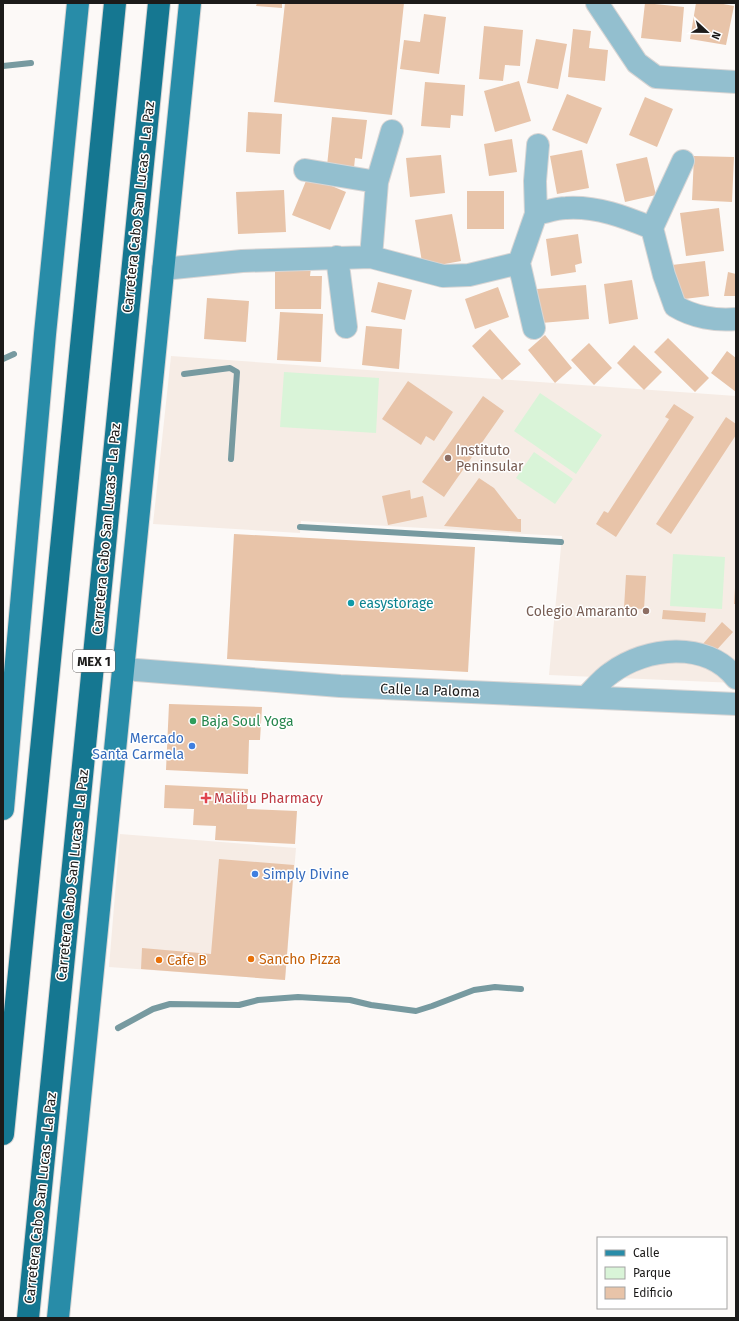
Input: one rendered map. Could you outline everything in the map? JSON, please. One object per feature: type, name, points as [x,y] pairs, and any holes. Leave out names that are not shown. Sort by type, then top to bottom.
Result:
[{"type":"highway","points":[[3,1134],[115,3]]},
{"type":"highway","name":"Carretera Cabo San Lucas - La Paz","points":[[28,1318],[159,3]]},
{"type":"highway","points":[[3,1074],[12,1040]]},
{"type":"main road","points":[[3,808],[45,334],[78,3]]},
{"type":"main road","points":[[58,1318],[190,3]]},
{"type":"street","points":[[597,3],[637,63],[656,77],[736,82]]},
{"type":"street","points":[[371,257],[377,182],[392,131]]},
{"type":"street","points":[[534,328],[519,263],[536,214],[535,180],[538,145]]},
{"type":"street","points":[[683,162],[652,228],[664,275],[675,306],[697,316],[723,320],[736,319]]},
{"type":"street","points":[[305,170],[377,182]]},
{"type":"street","points":[[536,214],[565,208],[586,208],[618,214],[652,228]]},
{"type":"street","points":[[337,257],[346,327]]},
{"type":"street","points":[[163,269],[242,261],[371,257],[443,276],[469,275],[519,263]]},
{"type":"street","points":[[587,696],[610,673],[646,656],[667,651],[685,651],[703,655],[720,664],[736,678]]},
{"type":"street","name":"Calle La Paloma","points":[[124,669],[340,686],[587,696],[736,704]]},
{"type":"shaded area","name":"Instituto Peninsular","points":[[171,356],[736,396],[736,683],[549,675],[562,536],[301,521],[300,533],[153,524]]},
{"type":"shaded area","points":[[120,834],[296,848],[285,980],[109,967]]},
{"type":"green space","points":[[284,372],[379,378],[376,433],[280,427]]},
{"type":"green space","points":[[540,393],[602,435],[576,474],[514,431]]},
{"type":"green space","points":[[534,452],[573,479],[555,504],[516,478]]},
{"type":"green space","points":[[673,554],[725,557],[722,609],[670,606]]},
{"type":"building","points":[[257,3],[282,3],[282,8],[256,6]]},
{"type":"building","points":[[285,3],[404,3],[392,115],[274,102]]},
{"type":"building","points":[[645,3],[684,7],[681,42],[641,38]]},
{"type":"building","points":[[696,3],[718,3],[734,6],[726,45],[690,39]]},
{"type":"building","points":[[424,14],[446,17],[439,74],[400,69],[404,40],[420,42]]},
{"type":"building","points":[[484,26],[523,30],[520,66],[505,65],[503,81],[479,79]]},
{"type":"building","points":[[573,29],[591,31],[589,48],[608,50],[605,81],[568,77]]},
{"type":"building","points":[[536,39],[567,44],[558,89],[527,83]]},
{"type":"building","points":[[519,81],[531,121],[495,132],[484,91]]},
{"type":"building","points":[[425,82],[465,85],[463,116],[451,115],[450,128],[421,126]]},
{"type":"building","points":[[567,94],[602,108],[587,144],[552,130]]},
{"type":"building","points":[[645,97],[673,109],[657,147],[629,135]]},
{"type":"building","points":[[248,112],[282,114],[280,154],[246,152]]},
{"type":"building","points":[[332,117],[367,120],[362,159],[355,158],[354,168],[327,166]]},
{"type":"building","points":[[512,139],[517,172],[489,176],[484,144]]},
{"type":"building","points":[[582,150],[589,188],[557,194],[550,156]]},
{"type":"building","points":[[441,155],[445,193],[410,197],[406,158]]},
{"type":"building","points":[[694,156],[734,157],[732,202],[692,200]]},
{"type":"building","points":[[647,157],[656,195],[625,202],[616,164]]},
{"type":"building","points":[[308,176],[346,192],[330,230],[292,215]]},
{"type":"building","points":[[284,190],[286,232],[238,234],[236,192]]},
{"type":"building","points":[[467,191],[504,191],[504,229],[467,229]]},
{"type":"building","points":[[719,208],[724,251],[686,256],[680,213]]},
{"type":"building","points":[[452,214],[461,261],[423,268],[415,220]]},
{"type":"building","points":[[578,234],[582,263],[575,265],[576,272],[551,276],[546,239]]},
{"type":"building","points":[[705,261],[709,296],[676,300],[672,265]]},
{"type":"building","points":[[275,267],[311,268],[310,276],[322,276],[321,309],[275,309]]},
{"type":"building","points":[[728,272],[736,274],[736,296],[724,296]]},
{"type":"building","points":[[632,280],[638,319],[609,324],[604,284]]},
{"type":"building","points":[[378,282],[412,290],[405,320],[371,312]]},
{"type":"building","points":[[586,285],[589,319],[541,323],[537,289]]},
{"type":"building","points":[[498,287],[509,317],[475,329],[465,299]]},
{"type":"building","points":[[207,298],[249,301],[246,342],[204,339]]},
{"type":"building","points":[[280,312],[323,314],[321,362],[277,360]]},
{"type":"building","points":[[366,326],[402,329],[399,369],[362,365]]},
{"type":"building","points":[[490,329],[521,364],[502,380],[472,346]]},
{"type":"building","points":[[545,335],[572,368],[555,383],[528,350]]},
{"type":"building","points":[[668,338],[709,378],[695,392],[654,352]]},
{"type":"building","points":[[589,343],[612,368],[594,385],[571,360]]},
{"type":"building","points":[[634,345],[662,372],[644,390],[617,363]]},
{"type":"building","points":[[727,351],[736,358],[736,392],[711,373]]},
{"type":"building","points":[[408,381],[453,412],[434,441],[426,436],[421,445],[382,419]]},
{"type":"building","name":"Instituto Peninsular","points":[[483,396],[504,411],[444,497],[422,482]]},
{"type":"building","points":[[674,404],[694,417],[616,537],[596,524],[604,511],[608,513],[669,419],[665,417]]},
{"type":"building","points":[[726,417],[736,424],[736,435],[671,534],[656,524]]},
{"type":"building","points":[[479,478],[494,488],[518,519],[521,519],[521,532],[444,526]]},
{"type":"building","points":[[410,490],[411,499],[423,496],[427,517],[388,525],[382,496]]},
{"type":"building","name":"easystorage","points":[[234,534],[475,547],[468,672],[227,659]]},
{"type":"building","points":[[626,575],[646,576],[644,609],[624,608]]},
{"type":"building","points":[[735,588],[736,604],[734,604]]},
{"type":"building","points":[[663,610],[706,613],[705,622],[662,619]]},
{"type":"building","points":[[722,622],[733,632],[713,654],[702,645]]},
{"type":"building","points":[[169,704],[262,707],[260,740],[249,740],[248,774],[166,770]]},
{"type":"building","points":[[165,785],[248,789],[247,809],[297,811],[295,844],[215,840],[216,826],[193,825],[194,809],[164,808]]},
{"type":"building","points":[[219,859],[294,865],[285,980],[141,969],[142,948],[211,954]]},
{"type":"waterway","points":[[3,66],[31,63]]},
{"type":"waterway","points":[[3,359],[14,354]]},
{"type":"waterway","points":[[184,374],[230,368],[237,372],[231,459]]},
{"type":"waterway","points":[[300,527],[561,542]]},
{"type":"waterway","points":[[118,1028],[153,1009],[170,1004],[239,1005],[258,1000],[298,997],[350,1000],[371,1005],[416,1011],[474,990],[495,987],[521,989]]},
{"type":"place","name":"Instituto Peninsular","points":[[448,458]]},
{"type":"place","name":"easystorage","points":[[351,603]]},
{"type":"place","name":"Colegio Amaranto","points":[[646,611]]},
{"type":"place","name":"Baja Soul Yoga","points":[[193,721]]},
{"type":"place","name":"Mercado Santa Carmela","points":[[192,746]]},
{"type":"place","name":"Malibu Pharmacy","points":[[206,798]]},
{"type":"place","name":"Simply Divine","points":[[255,874]]},
{"type":"place","name":"Sancho Pizza","points":[[251,959]]},
{"type":"place","name":"Cafe B","points":[[159,960]]}]
